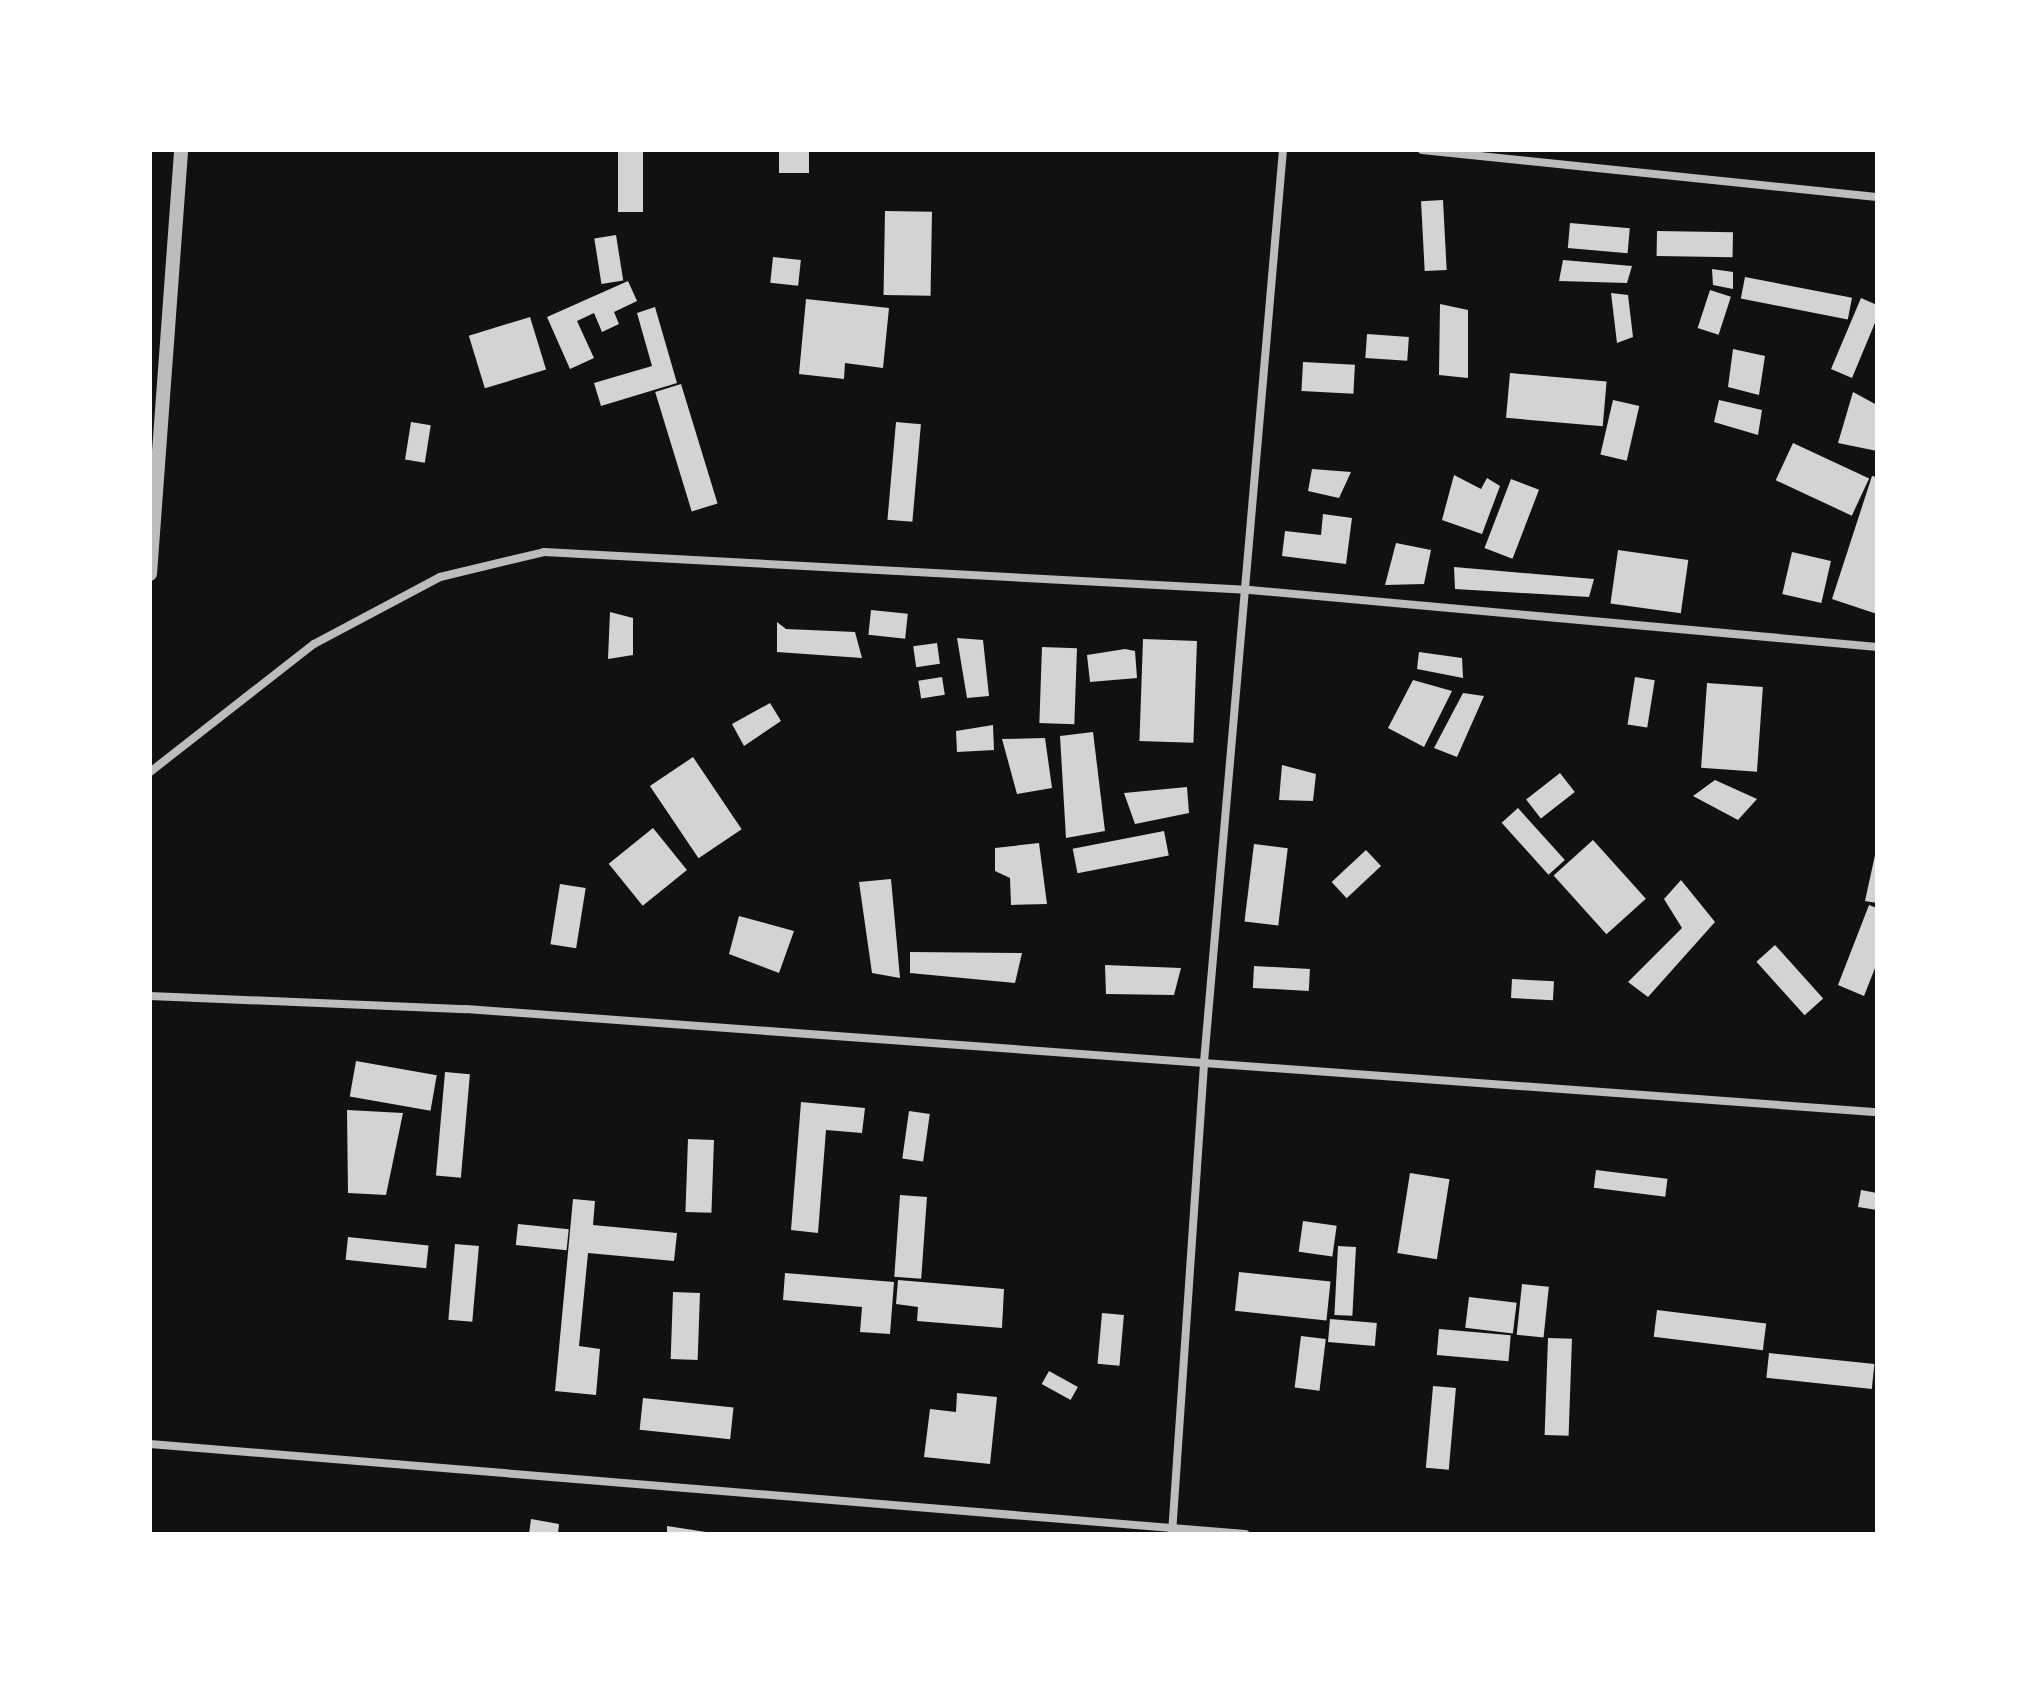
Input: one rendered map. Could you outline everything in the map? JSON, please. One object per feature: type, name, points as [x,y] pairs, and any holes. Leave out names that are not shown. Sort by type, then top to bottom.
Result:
[{"type":"street","points":[[150,574],[181,150]]},
{"type":"street","points":[[1173,1531],[1204,1062],[1250,590],[1283,150]]},
{"type":"street","points":[[1422,150],[1877,197]]},
{"type":"street","points":[[150,772],[314,644],[440,577],[544,552],[1250,590],[1877,647]]},
{"type":"street","points":[[150,996],[466,1009],[1877,1112]]},
{"type":"street","points":[[150,1444],[1173,1531],[1245,1534]]},
{"type":"building","points":[[618,150],[643,150],[643,212],[618,212]]},
{"type":"building","points":[[779,150],[809,150],[809,173],[779,173]]},
{"type":"building","points":[[1443,200],[1447,270],[1425,271],[1421,201]]},
{"type":"building","points":[[885,211],[932,212],[931,296],[884,295]]},
{"type":"building","points":[[1570,223],[1630,228],[1628,253],[1568,248]]},
{"type":"building","points":[[1657,231],[1733,232],[1733,257],[1657,256]]},
{"type":"building","points":[[616,235],[623,280],[601,284],[594,238]]},
{"type":"building","points":[[773,257],[801,260],[798,286],[770,283]]},
{"type":"building","points":[[1563,260],[1632,266],[1627,283],[1559,281]]},
{"type":"building","points":[[1712,269],[1733,272],[1733,289],[1713,285]]},
{"type":"building","points":[[1745,277],[1852,298],[1848,319],[1741,299]]},
{"type":"building","points":[[628,281],[637,301],[614,312],[619,324],[602,332],[594,313],[577,321],[594,358],[570,369],[547,317]]},
{"type":"building","points":[[1710,290],[1731,297],[1719,335],[1698,328]]},
{"type":"building","points":[[1611,293],[1628,295],[1633,337],[1617,343]]},
{"type":"building","points":[[1861,298],[1877,305],[1877,318],[1852,378],[1831,369]]},
{"type":"building","points":[[806,299],[889,308],[883,368],[845,363],[844,379],[799,374]]},
{"type":"building","points":[[1440,304],[1468,310],[1468,378],[1439,375]]},
{"type":"building","points":[[655,307],[677,383],[601,406],[594,383],[652,366],[637,313]]},
{"type":"building","points":[[530,317],[546,370],[485,388],[469,336]]},
{"type":"building","points":[[1367,334],[1409,337],[1407,361],[1365,358]]},
{"type":"building","points":[[1733,349],[1765,356],[1759,395],[1728,387]]},
{"type":"building","points":[[1303,362],[1355,365],[1353,394],[1301,391]]},
{"type":"building","points":[[1510,373],[1607,381],[1603,426],[1506,418]]},
{"type":"building","points":[[681,384],[718,504],[692,511],[655,392]]},
{"type":"building","points":[[1853,392],[1877,405],[1877,451],[1838,443]]},
{"type":"building","points":[[1613,400],[1639,406],[1627,461],[1600,455]]},
{"type":"building","points":[[1719,400],[1762,410],[1758,435],[1714,422]]},
{"type":"building","points":[[411,422],[431,425],[425,463],[405,460]]},
{"type":"building","points":[[896,422],[921,424],[912,522],[887,520]]},
{"type":"building","points":[[1793,443],[1869,478],[1852,516],[1776,480]]},
{"type":"building","points":[[1312,469],[1351,472],[1339,498],[1308,491]]},
{"type":"building","points":[[1454,475],[1481,489],[1487,478],[1500,486],[1482,534],[1442,520]]},
{"type":"building","points":[[1872,476],[1877,477],[1877,614],[1832,599]]},
{"type":"building","points":[[1511,479],[1539,490],[1512,559],[1484,548]]},
{"type":"building","points":[[1323,514],[1352,518],[1346,564],[1282,556],[1285,531],[1321,535]]},
{"type":"building","points":[[1396,543],[1431,550],[1424,584],[1385,585]]},
{"type":"building","points":[[1618,550],[1688,560],[1681,613],[1610,603]]},
{"type":"building","points":[[1792,552],[1831,561],[1821,603],[1782,594]]},
{"type":"building","points":[[1454,567],[1594,579],[1589,597],[1455,589]]},
{"type":"building","points":[[871,610],[908,614],[905,639],[868,635]]},
{"type":"building","points":[[610,612],[633,618],[633,655],[608,659]]},
{"type":"building","points":[[777,622],[786,629],[855,632],[862,658],[777,652]]},
{"type":"building","points":[[957,638],[983,640],[989,696],[967,698]]},
{"type":"building","points":[[1143,639],[1197,641],[1193,743],[1139,741]]},
{"type":"building","points":[[937,643],[940,664],[916,667],[913,646]]},
{"type":"building","points":[[1042,647],[1077,648],[1074,724],[1039,723]]},
{"type":"building","points":[[1125,649],[1135,651],[1137,678],[1090,682],[1087,655]]},
{"type":"building","points":[[1419,652],[1462,658],[1463,678],[1417,669]]},
{"type":"building","points":[[942,677],[945,695],[921,699],[918,681]]},
{"type":"building","points":[[1635,677],[1655,680],[1647,728],[1627,724]]},
{"type":"building","points":[[1413,680],[1452,691],[1424,747],[1388,728]]},
{"type":"building","points":[[1707,683],[1763,687],[1757,772],[1701,768]]},
{"type":"building","points":[[1463,693],[1484,696],[1457,757],[1434,748]]},
{"type":"building","points":[[770,703],[781,721],[744,746],[732,724]]},
{"type":"building","points":[[993,725],[994,750],[957,752],[956,731]]},
{"type":"building","points":[[1093,732],[1105,831],[1066,838],[1060,736]]},
{"type":"building","points":[[1045,738],[1052,788],[1017,794],[1002,739]]},
{"type":"building","points":[[693,757],[742,829],[699,858],[650,786]]},
{"type":"building","points":[[1282,765],[1316,774],[1313,801],[1279,800]]},
{"type":"building","points":[[1560,773],[1575,792],[1541,818],[1526,799]]},
{"type":"building","points":[[1715,780],[1757,799],[1738,820],[1693,796]]},
{"type":"building","points":[[1187,787],[1189,813],[1135,824],[1124,793]]},
{"type":"building","points":[[1518,808],[1565,860],[1548,875],[1502,823]]},
{"type":"building","points":[[653,828],[687,870],[643,906],[609,864]]},
{"type":"building","points":[[1164,831],[1169,856],[1077,873],[1073,849]]},
{"type":"building","points":[[1593,840],[1646,899],[1606,934],[1554,875]]},
{"type":"building","points":[[1039,843],[1047,904],[1011,905],[1010,878],[995,871],[995,848]]},
{"type":"building","points":[[1254,844],[1288,848],[1278,926],[1244,921]]},
{"type":"building","points":[[1877,846],[1877,903],[1865,901]]},
{"type":"building","points":[[1366,850],[1381,866],[1347,898],[1332,882]]},
{"type":"building","points":[[891,879],[900,978],[872,973],[859,882]]},
{"type":"building","points":[[1681,880],[1715,922],[1648,997],[1628,982],[1682,928],[1664,899]]},
{"type":"building","points":[[560,884],[586,888],[576,948],[550,944]]},
{"type":"building","points":[[1869,905],[1877,908],[1877,963],[1864,996],[1838,985]]},
{"type":"building","points":[[739,916],[794,931],[779,973],[729,954]]},
{"type":"building","points":[[1775,945],[1823,999],[1805,1015],[1756,962]]},
{"type":"building","points":[[910,952],[1022,953],[1015,983],[910,973]]},
{"type":"building","points":[[1105,965],[1181,968],[1174,995],[1106,994]]},
{"type":"building","points":[[1254,966],[1310,969],[1309,991],[1253,988]]},
{"type":"building","points":[[1512,979],[1554,981],[1553,1000],[1511,998]]},
{"type":"building","points":[[356,1061],[437,1075],[431,1111],[350,1096]]},
{"type":"building","points":[[445,1072],[470,1074],[461,1178],[436,1176]]},
{"type":"building","points":[[801,1102],[865,1108],[862,1133],[826,1130],[818,1233],[791,1230]]},
{"type":"building","points":[[347,1110],[403,1113],[386,1195],[348,1193]]},
{"type":"building","points":[[909,1111],[930,1114],[923,1161],[902,1159]]},
{"type":"building","points":[[688,1139],[714,1140],[711,1213],[685,1212]]},
{"type":"building","points":[[1596,1170],[1667,1179],[1665,1197],[1594,1188]]},
{"type":"building","points":[[1410,1173],[1450,1179],[1437,1259],[1397,1253]]},
{"type":"building","points":[[1861,1190],[1877,1193],[1877,1210],[1858,1207]]},
{"type":"building","points":[[900,1195],[927,1197],[921,1279],[894,1277]]},
{"type":"building","points":[[573,1199],[595,1201],[593,1225],[677,1233],[674,1261],[588,1253],[579,1346],[600,1349],[596,1395],[555,1391]]},
{"type":"building","points":[[1303,1221],[1337,1226],[1332,1256],[1299,1252]]},
{"type":"building","points":[[518,1224],[569,1229],[567,1250],[516,1245]]},
{"type":"building","points":[[348,1237],[429,1245],[426,1268],[346,1260]]},
{"type":"building","points":[[455,1244],[479,1246],[472,1322],[448,1320]]},
{"type":"building","points":[[1338,1246],[1356,1247],[1352,1316],[1334,1315]]},
{"type":"building","points":[[1239,1272],[1330,1282],[1326,1320],[1235,1311]]},
{"type":"building","points":[[785,1273],[894,1282],[890,1334],[860,1332],[862,1307],[783,1300]]},
{"type":"building","points":[[898,1280],[1004,1289],[1002,1328],[917,1321],[918,1307],[896,1304]]},
{"type":"building","points":[[1522,1284],[1549,1287],[1544,1338],[1517,1335]]},
{"type":"building","points":[[673,1292],[700,1293],[698,1360],[671,1359]]},
{"type":"building","points":[[1469,1297],[1517,1303],[1513,1334],[1465,1328]]},
{"type":"building","points":[[1657,1310],[1766,1323],[1763,1350],[1654,1337]]},
{"type":"building","points":[[1102,1313],[1124,1315],[1119,1366],[1098,1364]]},
{"type":"building","points":[[1330,1319],[1377,1323],[1375,1346],[1328,1342]]},
{"type":"building","points":[[1439,1329],[1511,1335],[1508,1361],[1437,1355]]},
{"type":"building","points":[[1301,1336],[1326,1339],[1319,1391],[1295,1388]]},
{"type":"building","points":[[1548,1338],[1572,1339],[1569,1436],[1545,1435]]},
{"type":"building","points":[[1769,1353],[1874,1364],[1872,1389],[1766,1378]]},
{"type":"building","points":[[1049,1371],[1078,1387],[1071,1400],[1042,1384]]},
{"type":"building","points":[[1433,1386],[1456,1388],[1449,1470],[1426,1468]]},
{"type":"building","points":[[957,1393],[997,1397],[990,1464],[924,1457],[930,1409],[956,1412]]},
{"type":"building","points":[[643,1398],[734,1408],[730,1439],[640,1430]]},
{"type":"building","points":[[531,1519],[559,1524],[558,1534],[529,1534]]},
{"type":"building","points":[[667,1526],[706,1532],[706,1534],[667,1534]]}]
